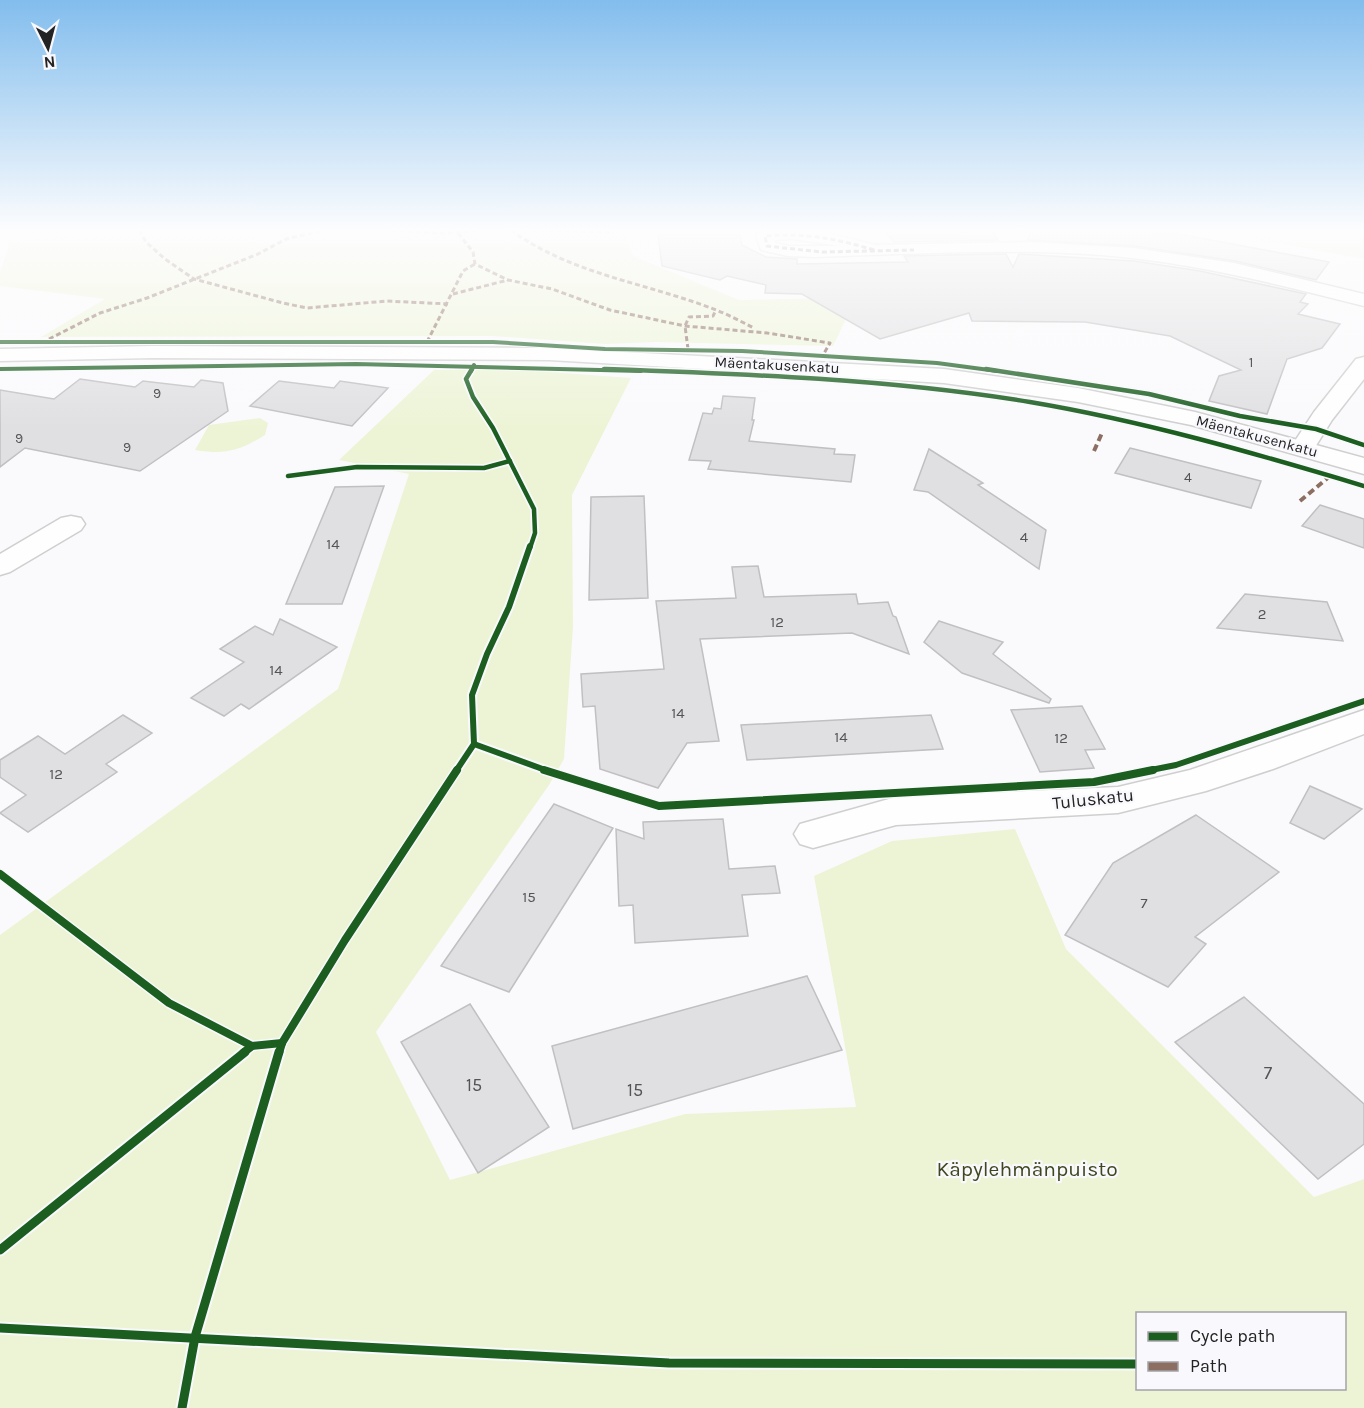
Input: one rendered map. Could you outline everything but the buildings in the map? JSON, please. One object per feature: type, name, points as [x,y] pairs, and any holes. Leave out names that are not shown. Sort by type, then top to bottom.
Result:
[{"type":"street","points":[[1347,296],[1364,300]]},
{"type":"street","name":"Mäentakusenkatu","points":[[0,355],[153,352],[549,354],[944,376],[1078,395],[1195,419],[1303,447],[1364,466]]},
{"type":"street","points":[[1303,447],[1322,417],[1364,364]]},
{"type":"street","points":[[0,566],[71,524]]},
{"type":"street","name":"Tuluskatu","points":[[813,834],[896,811],[1118,800],[1215,774],[1364,721]]},
{"type":"green space","points":[[78,296],[729,296],[739,300],[938,296],[850,311],[833,346],[655,342],[605,344],[493,336],[41,337],[105,299]]},
{"type":"green space","name":"Käpylehmänpuisto","points":[[434,370],[523,370],[631,378],[572,495],[573,627],[564,759],[549,785],[376,1032],[450,1180],[685,1114],[856,1107],[814,876],[892,841],[1015,829],[1066,949],[1314,1197],[1364,1179],[1364,1408],[0,1408],[0,935],[338,689],[409,474],[339,460]]},
{"type":"green space","points":[[260,418],[268,423],[265,435],[247,445],[224,452],[195,450],[209,425]]},
{"type":"marked path","points":[[49,339],[100,313],[153,296]]},
{"type":"marked path","points":[[256,296],[307,308],[387,301],[448,304]]},
{"type":"marked path","points":[[427,342],[450,296]]},
{"type":"marked path","points":[[571,296],[610,310],[685,326],[767,333],[830,343],[823,355]]},
{"type":"marked path","points":[[670,296],[716,310],[754,328]]},
{"type":"marked path","points":[[688,349],[685,326],[689,317],[713,316],[716,310]]},
{"type":"marked path","points":[[1094,451],[1102,433]]},
{"type":"marked path","points":[[1300,501],[1330,476]]},
{"type":"cycle path","points":[[0,342],[493,342],[605,349],[742,351],[937,363],[1048,377],[1149,394],[1240,416],[1316,429],[1364,445]]},
{"type":"cycle path","points":[[0,369],[267,364],[445,365],[712,374],[911,387],[990,396],[1114,418],[1239,450],[1364,486]]},
{"type":"cycle path","points":[[182,1408],[195,1337],[282,1043],[345,940],[474,744],[472,695],[487,654],[509,607],[535,533],[534,509],[493,428],[473,397],[466,379],[474,365]]},
{"type":"cycle path","points":[[288,476],[357,467],[484,468],[510,461]]},
{"type":"cycle path","points":[[474,744],[577,782],[659,806],[1094,782],[1176,765],[1364,701]]},
{"type":"cycle path","points":[[0,874],[169,1003],[252,1046]]},
{"type":"cycle path","points":[[0,1250],[252,1046],[282,1043]]},
{"type":"cycle path","points":[[0,1328],[669,1363],[1136,1364]]}]
